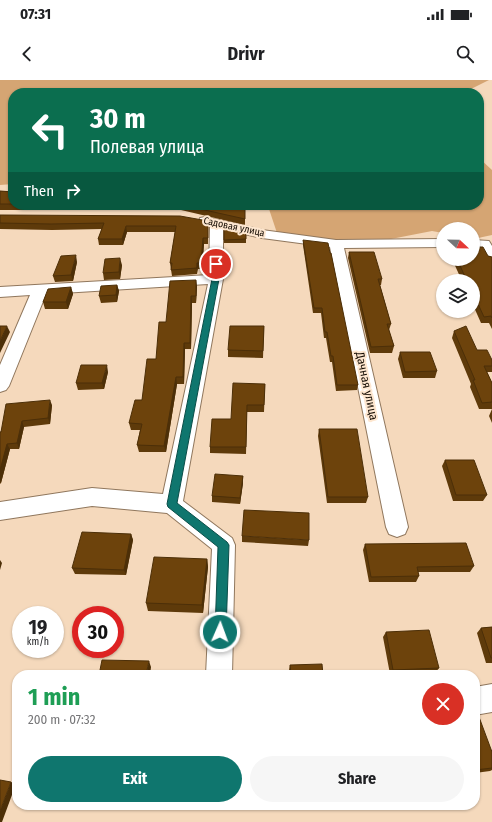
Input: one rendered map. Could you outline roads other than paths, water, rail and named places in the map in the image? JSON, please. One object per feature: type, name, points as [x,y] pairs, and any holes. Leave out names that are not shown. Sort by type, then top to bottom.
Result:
[{"type":"street","name":"Садовая улица","points":[[195,219],[262,234],[336,244],[436,243]]},
{"type":"street","points":[[172,504],[216,279],[217,223]]},
{"type":"street","name":"Дачная улица","points":[[336,244],[397,527]]},
{"type":"street","points":[[480,246],[492,258]]},
{"type":"street","points":[[0,292],[216,279]]},
{"type":"street","points":[[0,386],[40,290]]},
{"type":"street","points":[[0,511],[92,497],[172,504],[224,545],[219,670]]},
{"type":"street","points":[[480,700],[492,698]]}]
